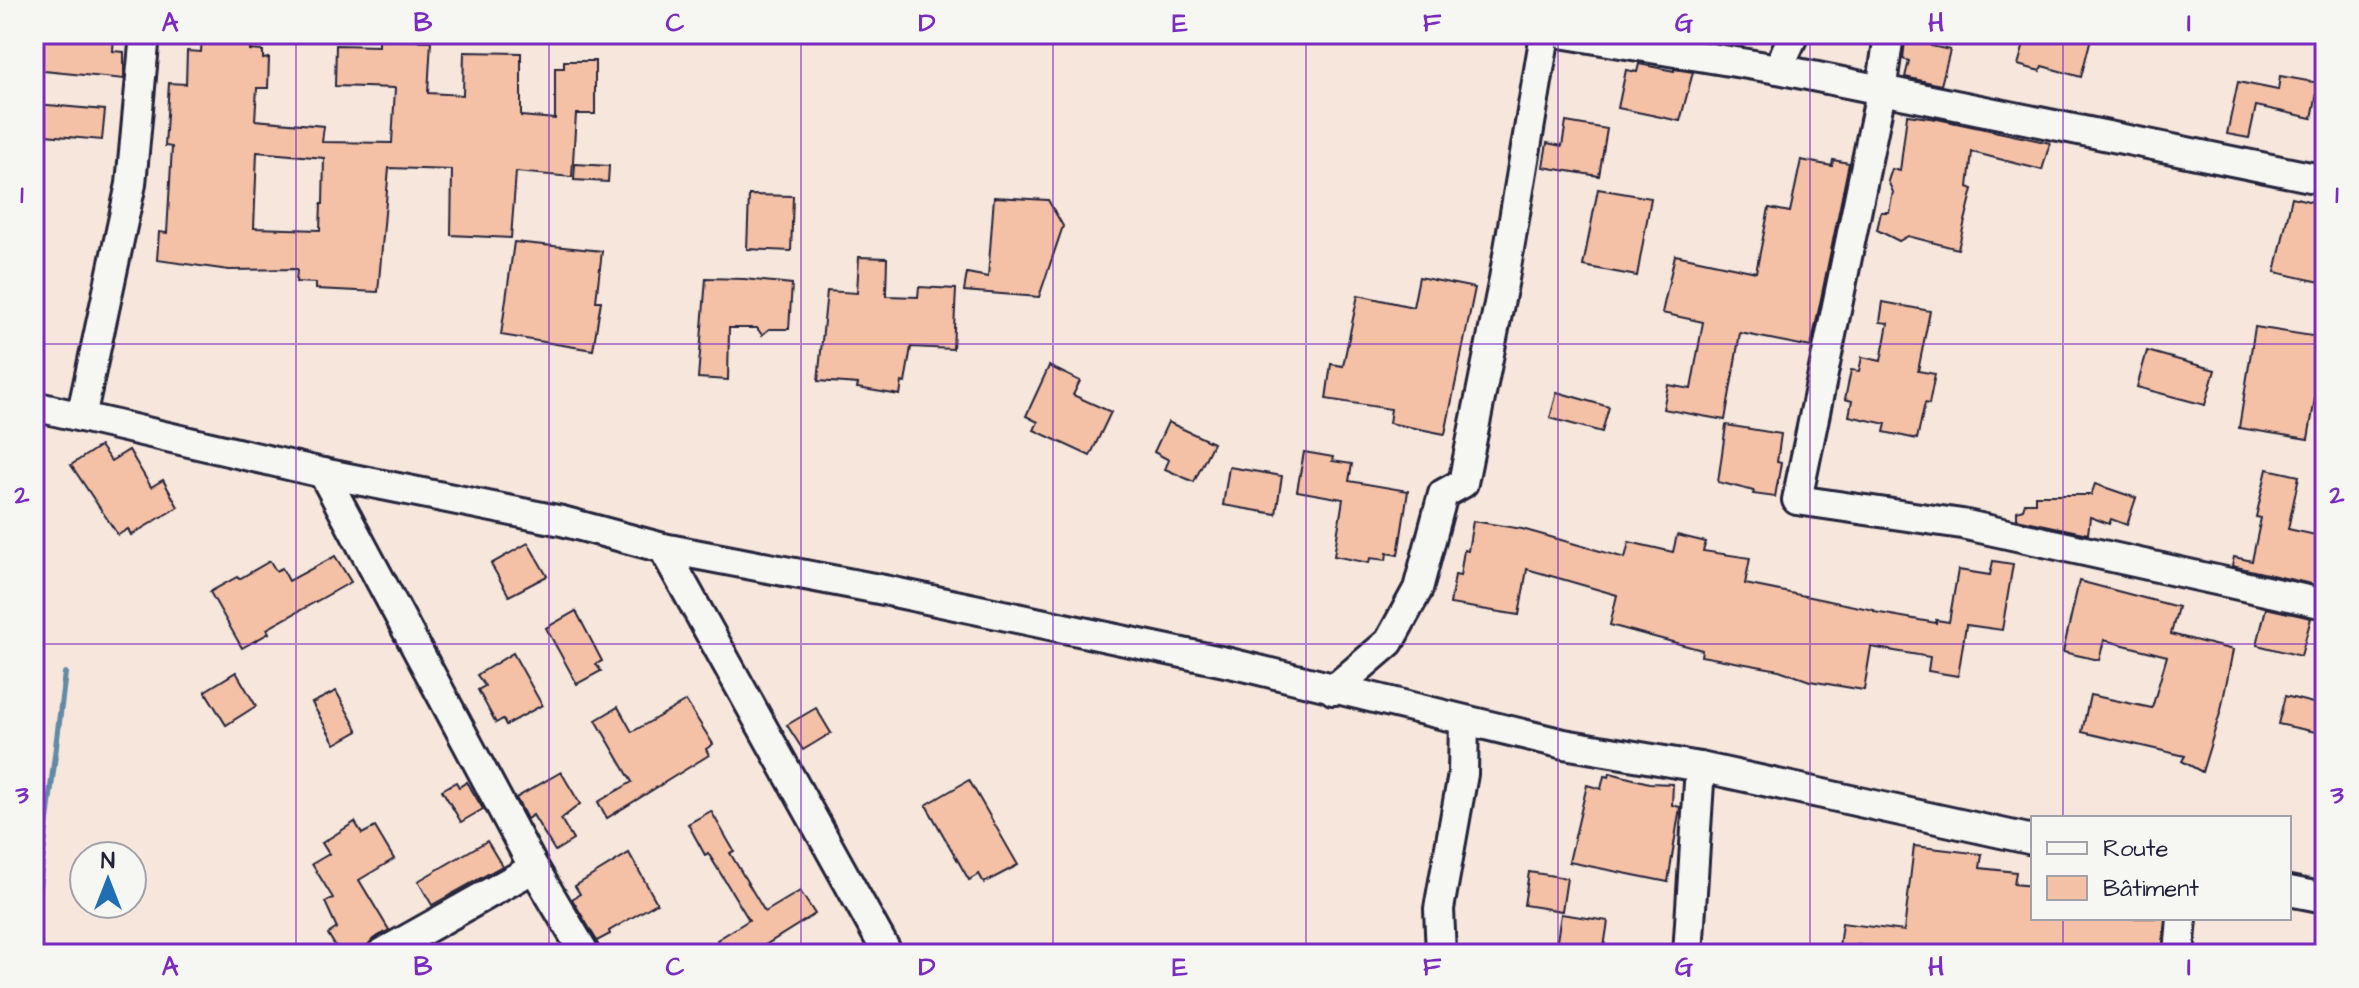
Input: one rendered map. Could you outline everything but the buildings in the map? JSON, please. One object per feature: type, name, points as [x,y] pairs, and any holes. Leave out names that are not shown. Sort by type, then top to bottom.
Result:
[{"type":"street","points":[[81,417],[131,184],[145,34]]},
{"type":"street","points":[[1333,690],[1389,642],[1418,589],[1443,494],[1463,483],[1504,279],[1545,34]]},
{"type":"street","points":[[1566,34],[1778,69],[2325,180]]},
{"type":"street","points":[[1778,69],[1794,34]]},
{"type":"street","points":[[1889,34],[1881,92],[1797,500],[1962,524],[2325,604]]},
{"type":"street","points":[[34,406],[323,473],[562,521],[663,548],[884,590],[1230,663],[1564,744],[1700,767],[2031,840]]},
{"type":"street","points":[[323,473],[534,868],[585,954]]},
{"type":"street","points":[[663,548],[888,954]]},
{"type":"street","points":[[1441,954],[1439,909],[1463,774],[1464,720]]},
{"type":"street","points":[[1688,954],[1700,767]]},
{"type":"street","points":[[381,954],[534,868]]},
{"type":"street","points":[[2291,891],[2325,898]]},
{"type":"street","points":[[2179,954],[2182,920]]},
{"type":"waterway","points":[[34,927],[65,673]]}]
